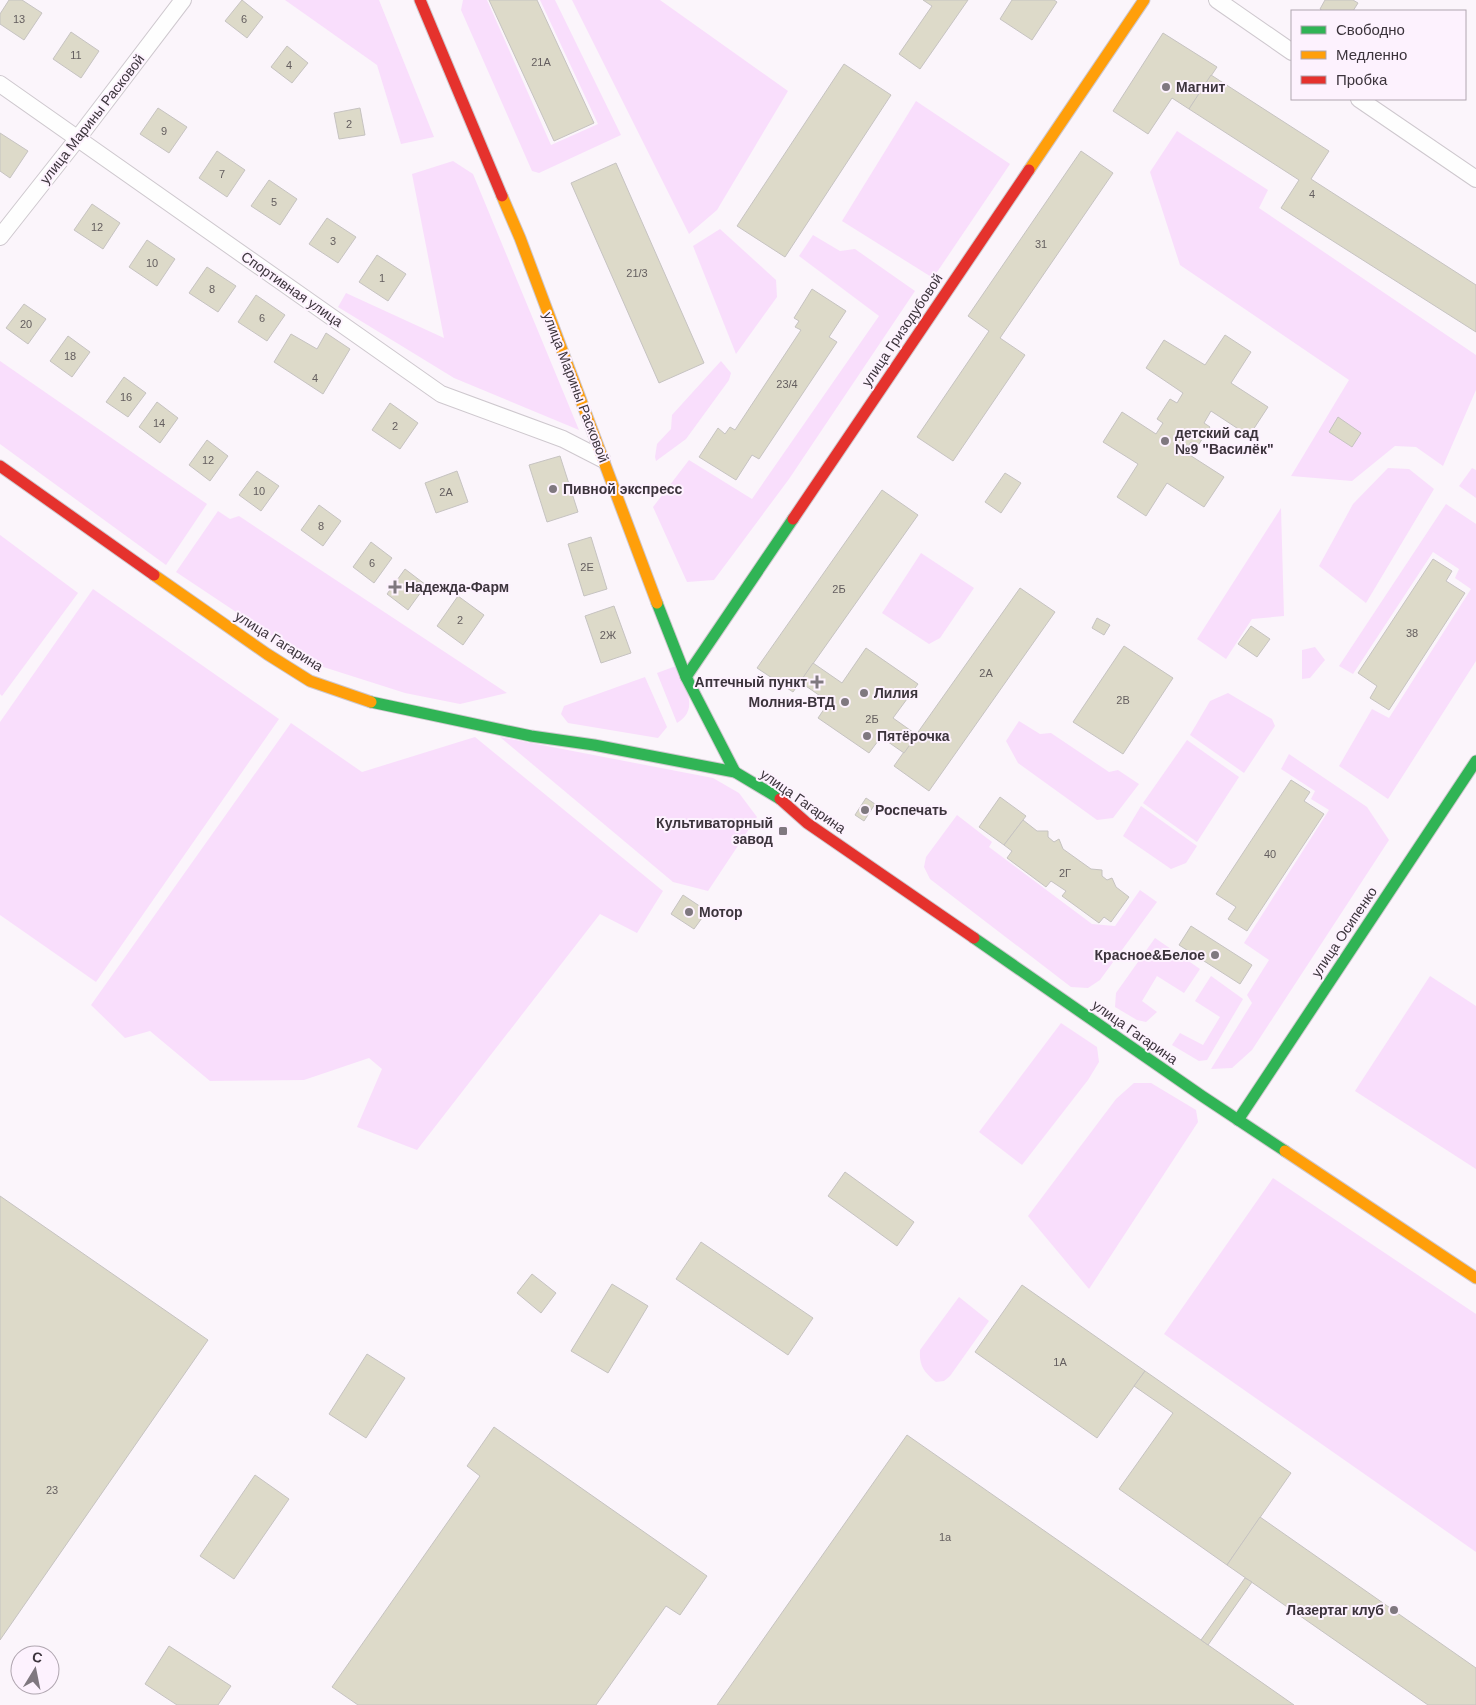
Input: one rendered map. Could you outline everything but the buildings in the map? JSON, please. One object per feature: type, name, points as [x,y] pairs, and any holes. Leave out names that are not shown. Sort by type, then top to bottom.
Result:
[{"type":"street","name":"улица Марины Расковой","points":[[0,237],[183,0]]},
{"type":"street","name":"улица Марины Расковой","points":[[420,0],[520,238],[686,677],[735,772]]},
{"type":"street","name":"улица Гризодубовой","points":[[686,677],[1144,0]]},
{"type":"street","points":[[1217,0],[1291,51]]},
{"type":"street","name":"Спортивная улица","points":[[0,84],[441,394],[563,439],[602,459]]},
{"type":"street","points":[[1361,100],[1476,179]]},
{"type":"street","name":"улица Гагарина","points":[[0,466],[267,654],[310,681],[390,707],[531,736],[594,745],[735,772],[778,798],[815,828],[1238,1120],[1476,1278]]},
{"type":"street","name":"улица Осипенко","points":[[1238,1120],[1476,762]]},
{"type":"shaded area","points":[[285,0],[379,0],[434,137],[401,144],[377,65]]},
{"type":"shaded area","points":[[463,0],[487,0],[551,145],[598,124],[540,0],[555,0],[621,135],[539,173],[532,171],[461,10]]},
{"type":"shaded area","points":[[572,0],[660,0],[788,91],[717,210],[689,234]]},
{"type":"shaded area","points":[[916,101],[1010,164],[933,278],[842,221]]},
{"type":"shaded area","points":[[1177,131],[1268,190],[1259,208],[1476,355],[1476,390],[1443,466],[1416,447],[1395,446],[1352,481],[1291,476],[1349,380],[1180,265],[1150,172]]},
{"type":"shaded area","points":[[453,161],[473,174],[579,430],[454,378],[338,307],[346,293],[444,338],[412,174]]},
{"type":"shaded area","points":[[720,229],[776,280],[777,297],[736,354],[693,246]]},
{"type":"shaded area","points":[[813,235],[840,251],[855,249],[915,291],[789,479],[714,580],[687,582],[653,507],[689,460],[752,499],[879,316],[799,256]]},
{"type":"shaded area","points":[[0,361],[207,504],[166,565],[0,444]]},
{"type":"shaded area","points":[[721,361],[731,373],[729,380],[686,439],[656,461],[657,444],[671,429],[672,415]]},
{"type":"shaded area","points":[[1388,468],[1409,469],[1434,489],[1366,603],[1319,566],[1353,504]]},
{"type":"shaded area","points":[[1472,468],[1476,470],[1476,498],[1459,486]]},
{"type":"shaded area","points":[[1446,504],[1476,524],[1476,661],[1388,799],[1339,766],[1372,709],[1389,718],[1471,589],[1455,578],[1459,569],[1433,552],[1353,674],[1339,666]]},
{"type":"shaded area","points":[[1281,508],[1284,616],[1252,619],[1226,659],[1197,639]]},
{"type":"shaded area","points":[[218,511],[230,519],[239,516],[507,693],[460,704],[405,693],[314,664],[176,572]]},
{"type":"shaded area","points":[[0,535],[78,593],[2,696],[0,694]]},
{"type":"shaded area","points":[[921,553],[974,588],[940,638],[929,644],[882,613]]},
{"type":"shaded area","points":[[93,589],[279,719],[96,982],[0,915],[0,722]]},
{"type":"shaded area","points":[[1315,647],[1325,660],[1310,678],[1302,679],[1302,650]]},
{"type":"shaded area","points":[[676,666],[689,696],[688,711],[677,723],[657,673]]},
{"type":"shaded area","points":[[645,677],[667,727],[658,738],[568,723],[561,714],[564,706]]},
{"type":"shaded area","points":[[1228,693],[1272,719],[1275,726],[1244,773],[1190,735],[1210,701]]},
{"type":"shaded area","points":[[1019,721],[1040,734],[1051,733],[1109,772],[1118,770],[1139,784],[1113,818],[1097,820],[1018,763],[1006,741]]},
{"type":"shaded area","points":[[291,723],[362,772],[475,737],[663,891],[637,933],[600,914],[417,1150],[357,1127],[382,1069],[369,1058],[304,1080],[210,1081],[150,1031],[125,1038],[91,1005]]},
{"type":"shaded area","points":[[500,737],[713,778],[739,793],[757,817],[708,891],[673,882]]},
{"type":"shaded area","points":[[1187,740],[1239,777],[1197,842],[1143,803]]},
{"type":"shaded area","points":[[1289,754],[1367,807],[1389,840],[1252,1050],[1232,1068],[1211,1069],[1252,1003],[1247,995],[1269,960],[1244,943],[1329,810],[1311,799],[1315,791],[1281,769]]},
{"type":"shaded area","points":[[1141,806],[1197,846],[1186,863],[1171,869],[1123,836]]},
{"type":"shaded area","points":[[957,815],[992,842],[989,847],[1092,924],[1115,926],[1140,890],[1157,902],[1100,980],[1088,988],[1071,987],[930,879],[924,867],[926,857]]},
{"type":"shaded area","points":[[1155,938],[1200,969],[1184,993],[1157,976],[1142,1001],[1157,1012],[1146,1022],[1137,1020],[1115,1007],[1116,993]]},
{"type":"shaded area","points":[[1211,976],[1243,999],[1207,1060],[1199,1061],[1172,1045],[1180,1033],[1203,1045],[1220,1017],[1195,1001]]},
{"type":"shaded area","points":[[1430,976],[1476,1006],[1476,1169],[1355,1091]]},
{"type":"shaded area","points":[[1061,1023],[1097,1047],[1099,1062],[1088,1080],[1022,1165],[979,1132]]},
{"type":"shaded area","points":[[1134,1083],[1151,1083],[1196,1110],[1198,1122],[1089,1289],[1028,1216],[1116,1099]]},
{"type":"shaded area","points":[[1273,1178],[1476,1314],[1476,1552],[1164,1334]]},
{"type":"shaded area","points":[[959,1297],[989,1321],[950,1376],[944,1381],[936,1382],[923,1368],[920,1360],[920,1350]]},
{"type":"traffic: fast","points":[[686,677],[793,519]]},
{"type":"traffic: fast","points":[[657,603],[686,677],[735,772]]},
{"type":"traffic: fast","points":[[371,702],[531,736],[594,745],[735,772],[780,799]]},
{"type":"traffic: fast","points":[[1238,1120],[1476,761]]},
{"type":"traffic: fast","points":[[974,938],[1202,1096],[1285,1151]]},
{"type":"traffic: slow","points":[[1029,170],[1144,0]]},
{"type":"traffic: slow","points":[[502,196],[520,238],[657,603]]},
{"type":"traffic: slow","points":[[154,575],[267,654],[310,681],[371,702]]},
{"type":"traffic: slow","points":[[1285,1151],[1476,1278]]},
{"type":"traffic: jam","points":[[420,0],[502,196]]},
{"type":"traffic: jam","points":[[793,519],[1029,170]]},
{"type":"traffic: jam","points":[[0,466],[154,575]]},
{"type":"traffic: jam","points":[[780,799],[807,823],[974,938]]},
{"type":"place","name":"Магнит","points":[[1166,87]]},
{"type":"place","name":"детский сад №9 \"Василёк\"","points":[[1165,441]]},
{"type":"place","name":"Пивной экспресс","points":[[553,489]]},
{"type":"place","name":"Надежда-Фарм","points":[[395,587]]},
{"type":"place","name":"Аптечный пункт","points":[[817,682]]},
{"type":"place","name":"Лилия","points":[[864,693]]},
{"type":"place","name":"Молния-ВТД","points":[[845,702]]},
{"type":"place","name":"Пятёрочка","points":[[867,736]]},
{"type":"place","name":"Роспечать","points":[[865,810]]},
{"type":"place","name":"Культиваторный завод","points":[[783,831]]},
{"type":"place","name":"Мотор","points":[[689,912]]},
{"type":"place","name":"Красное&Белое","points":[[1215,955]]},
{"type":"place","name":"Лазертаг клуб","points":[[1394,1610]]}]
